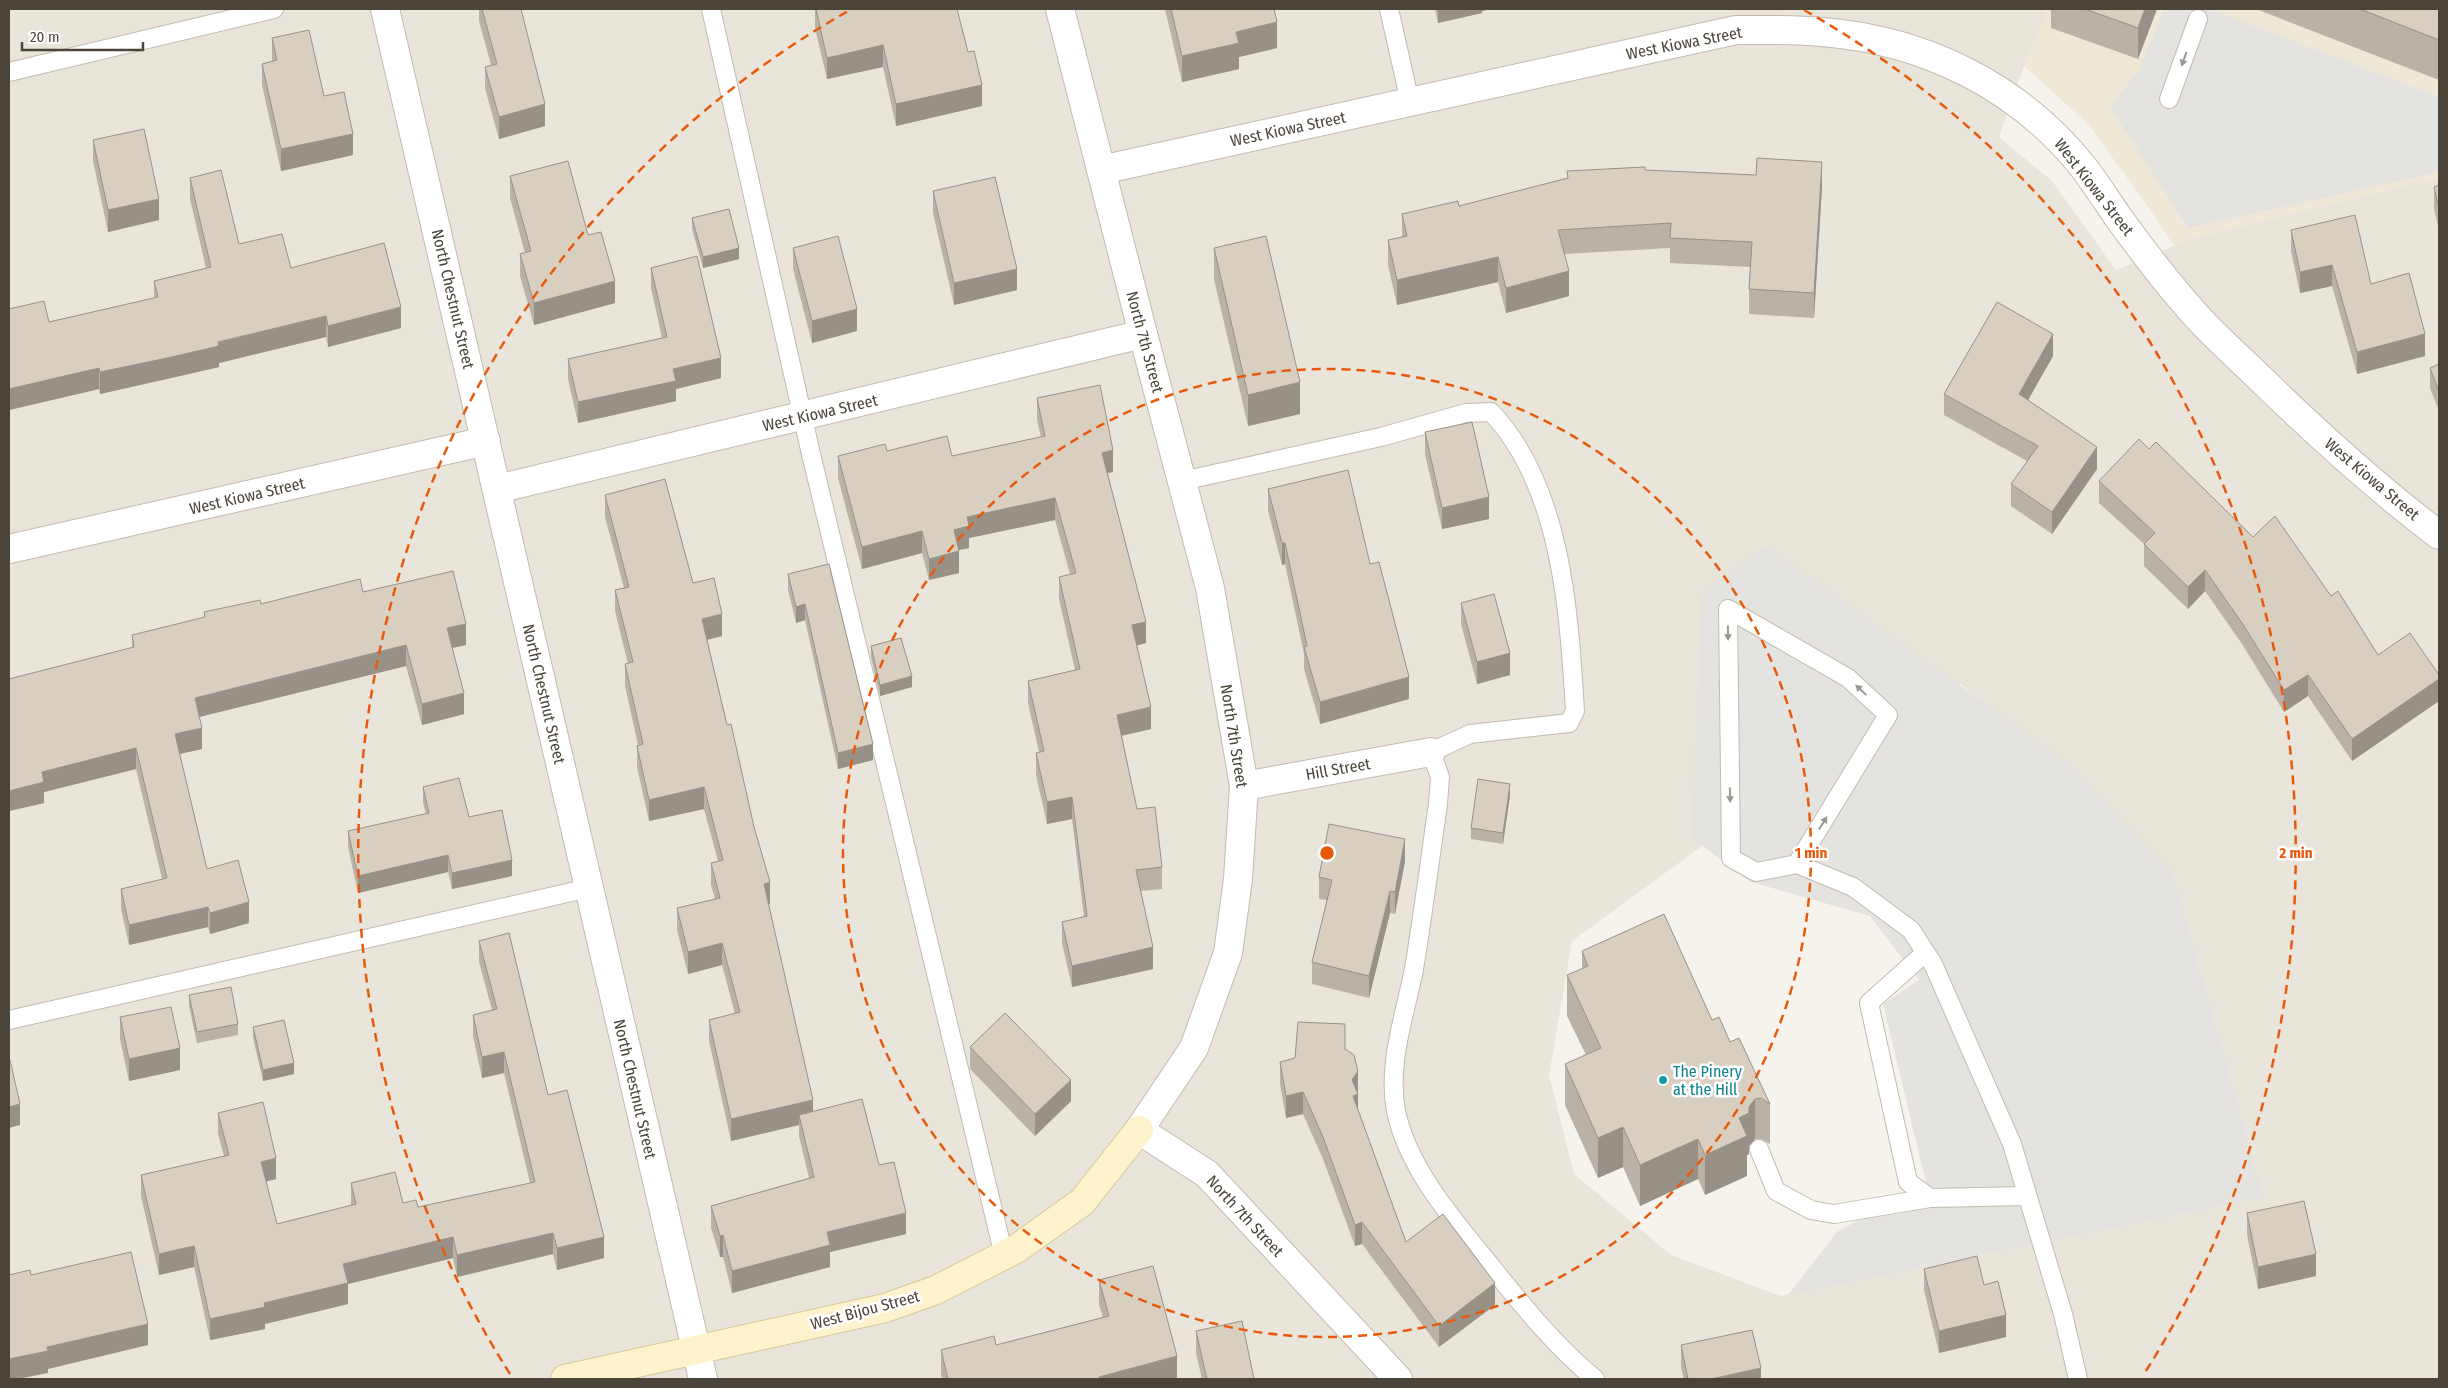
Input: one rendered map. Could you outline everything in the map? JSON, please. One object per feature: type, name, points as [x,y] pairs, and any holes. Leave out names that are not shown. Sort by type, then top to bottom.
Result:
[{"type":"main road","name":"West Bijou Street","points":[[565,1379],[885,1308],[936,1290],[1004,1256],[1082,1202],[1139,1130]]},
{"type":"street","name":"North Chestnut Street","points":[[385,9],[703,1379]]},
{"type":"street","name":"North 7th Street","points":[[1060,9],[1210,588],[1244,786],[1238,879],[1228,953],[1194,1048],[1139,1130],[1206,1174],[1398,1379]]},
{"type":"street","name":"West Kiowa Street","points":[[1101,170],[1410,102],[1733,19],[1861,36],[1904,46],[1953,64],[1989,84],[2022,106],[2055,136],[2084,168],[2154,265],[2203,323],[2365,477],[2439,535]]},
{"type":"street","name":"West Kiowa Street","points":[[496,489],[803,417],[1143,334]]},
{"type":"street","name":"West Kiowa Street","points":[[9,549],[486,442]]},
{"type":"street","name":"Hill Street","points":[[1244,786],[1431,752]]},
{"type":"lane","points":[[9,72],[274,9]]},
{"type":"lane","points":[[711,9],[803,417],[1004,1256]]},
{"type":"lane","points":[[1389,9],[1410,102]]},
{"type":"lane","points":[[2170,99],[2198,20]]},
{"type":"lane","points":[[1182,481],[1381,437],[1466,413],[1491,412],[1501,423],[1519,450],[1545,503],[1563,584],[1575,711],[1569,723],[1556,726],[1470,734],[1431,752],[1440,777],[1438,804],[1414,969],[1394,1066],[1396,1111],[1410,1150],[1443,1207],[1521,1304],[1571,1359],[1595,1379]]},
{"type":"lane","points":[[1797,864],[1888,715],[1848,678],[1728,609],[1731,858],[1756,872],[1797,864],[1853,887],[1911,930],[1933,964],[2012,1144],[2063,1314],[2078,1379]]},
{"type":"lane","points":[[9,1020],[589,888]]},
{"type":"lane","points":[[1925,953],[1869,1003],[1908,1182],[1930,1198]]},
{"type":"lane","points":[[1759,1149],[1776,1191],[1811,1210],[1834,1214],[1930,1198],[2027,1196]]},
{"type":"shaded area","points":[[9,9],[2048,9],[2024,66],[1999,137],[2052,181],[2116,270],[2195,237],[2439,178],[2439,1379],[9,1379]],"holes":[[[1961,684],[2174,875],[2264,1197],[1781,1296],[1671,1255],[1574,1174],[1549,1075],[1572,941],[1720,833],[1832,848]]]},
{"type":"shaded area","points":[[2048,9],[2439,9],[2439,178],[2195,237],[2174,246],[2147,205],[2087,123],[2024,66]]},
{"type":"shaded area","points":[[2164,9],[2210,9],[2439,97],[2439,172],[2188,228],[2110,107],[2139,70]]},
{"type":"shaded area","points":[[1766,546],[2068,763],[2174,875],[2264,1197],[1788,1295],[1837,1232],[1926,1182],[1883,1004],[1919,980],[1870,916],[1751,882],[1692,838],[1702,593]]},
{"type":"building","points":[[482,9],[521,9],[545,104],[499,117],[485,67],[497,64]]},
{"type":"building","points":[[816,9],[957,9],[968,52],[974,51],[982,85],[896,104],[883,45],[827,58]]},
{"type":"building","points":[[1171,9],[1274,9],[1277,22],[1236,32],[1239,43],[1182,56]]},
{"type":"building","points":[[2085,9],[2145,9],[2138,28]]},
{"type":"building","points":[[2360,9],[2439,9],[2439,40]]},
{"type":"building","points":[[309,30],[324,96],[344,92],[353,134],[281,149],[262,64],[277,60],[272,38]]},
{"type":"building","points":[[144,129],[159,199],[108,210],[93,140]]},
{"type":"building","points":[[1757,158],[1822,162],[1814,293],[1749,289],[1752,242],[1670,238],[1671,223],[1558,230],[1569,271],[1506,288],[1498,257],[1397,280],[1388,240],[1407,236],[1402,214],[1458,201],[1459,206],[1568,178],[1567,171],[1645,167],[1645,170],[1756,175]]},
{"type":"building","points":[[568,161],[588,235],[601,232],[615,281],[534,303],[520,254],[531,251],[510,176]]},
{"type":"building","points":[[221,170],[239,244],[282,234],[291,268],[384,243],[401,307],[328,326],[326,316],[218,342],[219,346],[172,357],[100,372],[99,368],[9,389],[9,309],[44,301],[49,322],[158,297],[154,281],[211,267],[190,178]]},
{"type":"building","points":[[995,177],[1017,269],[954,283],[933,191]]},
{"type":"building","points":[[2439,185],[2439,208],[2434,187]]},
{"type":"building","points":[[729,209],[739,248],[703,257],[692,218]]},
{"type":"building","points":[[2355,215],[2371,284],[2409,273],[2425,334],[2357,352],[2332,265],[2300,272],[2291,230]]},
{"type":"building","points":[[838,236],[857,309],[812,321],[793,248]]},
{"type":"building","points":[[1266,236],[1300,382],[1248,395],[1214,248]]},
{"type":"building","points":[[697,256],[721,358],[673,369],[676,381],[578,402],[568,359],[667,337],[651,268]]},
{"type":"building","points":[[1997,302],[2053,334],[2019,394],[2097,447],[2052,512],[2011,484],[2038,446],[1944,394]]},
{"type":"building","points":[[2439,364],[2439,391],[2430,368]]},
{"type":"building","points":[[1100,385],[1113,450],[1102,453],[1146,622],[1132,625],[1151,707],[1117,715],[1137,809],[1155,807],[1162,867],[1136,870],[1153,947],[1072,966],[1062,922],[1087,916],[1072,797],[1047,802],[1036,753],[1044,751],[1028,681],[1080,669],[1059,577],[1076,573],[1055,498],[967,517],[969,526],[954,530],[959,551],[929,559],[922,531],[862,547],[838,456],[885,444],[887,451],[947,436],[952,456],[1045,436],[1037,398]]},
{"type":"building","points":[[1472,422],[1489,497],[1442,508],[1425,432]]},
{"type":"building","points":[[2139,439],[2149,449],[2156,442],[2253,537],[2275,516],[2331,596],[2338,591],[2378,655],[2410,633],[2439,675],[2439,679],[2352,739],[2308,675],[2284,690],[2242,623],[2205,570],[2188,587],[2144,544],[2155,533],[2099,481]]},
{"type":"building","points":[[1348,470],[1370,564],[1379,562],[1409,677],[1320,702],[1304,647],[1307,646],[1285,543],[1282,543],[1268,489]]},
{"type":"building","points":[[665,479],[693,583],[714,578],[722,614],[702,619],[727,725],[731,724],[754,827],[770,882],[764,884],[813,1100],[731,1119],[709,1020],[740,1012],[722,943],[688,952],[677,908],[720,898],[711,863],[723,860],[704,787],[649,800],[637,746],[643,744],[625,664],[633,662],[615,590],[629,587],[605,495]]},
{"type":"building","points":[[829,564],[873,744],[838,753],[805,604],[796,607],[788,574]]},
{"type":"building","points":[[453,571],[466,624],[447,628],[464,693],[422,704],[406,645],[195,698],[202,728],[175,734],[207,869],[238,860],[249,902],[210,913],[208,907],[129,925],[121,889],[167,878],[136,748],[42,772],[44,782],[9,791],[9,679],[134,647],[132,635],[205,617],[204,612],[260,600],[261,604],[360,579],[363,592]]},
{"type":"building","points":[[1494,594],[1510,653],[1477,662],[1461,603]]},
{"type":"building","points":[[901,638],[912,676],[880,685],[871,646]]},
{"type":"building","points":[[459,778],[469,817],[502,810],[512,860],[452,873],[448,855],[358,876],[348,831],[429,813],[423,787]]},
{"type":"building","points":[[1478,779],[1510,784],[1503,833],[1471,828]]},
{"type":"building","points":[[1329,824],[1405,839],[1395,892],[1390,891],[1369,976],[1312,962],[1332,880],[1319,877]]},
{"type":"building","name":"The Pinery at the Hill","points":[[1664,914],[1712,1020],[1719,1017],[1730,1042],[1739,1038],[1770,1104],[1761,1098],[1755,1099],[1749,1107],[1749,1113],[1739,1118],[1747,1136],[1705,1155],[1698,1139],[1640,1165],[1623,1127],[1598,1138],[1565,1064],[1601,1048],[1567,975],[1588,966],[1582,951]]},
{"type":"building","points":[[509,933],[548,1095],[567,1090],[604,1237],[557,1248],[553,1233],[457,1255],[453,1237],[343,1264],[348,1283],[264,1303],[265,1307],[210,1319],[194,1246],[159,1254],[141,1175],[229,1155],[218,1113],[263,1102],[276,1158],[261,1162],[277,1224],[356,1204],[351,1183],[395,1172],[403,1203],[416,1200],[418,1207],[535,1182],[504,1052],[482,1057],[473,1015],[497,1009],[479,941]]},
{"type":"building","points":[[231,987],[238,1024],[197,1032],[189,995]]},
{"type":"building","points":[[171,1007],[180,1048],[129,1059],[120,1017]]},
{"type":"building","points":[[1005,1013],[1071,1080],[1035,1114],[970,1047]]},
{"type":"building","points":[[284,1020],[294,1063],[263,1070],[253,1027]]},
{"type":"building","points":[[1298,1022],[1345,1024],[1345,1049],[1354,1055],[1358,1071],[1352,1080],[1358,1094],[1353,1096],[1406,1242],[1443,1214],[1495,1283],[1439,1326],[1362,1222],[1355,1225],[1323,1137],[1303,1092],[1286,1096],[1280,1062],[1295,1058]]},
{"type":"building","points":[[9,1061],[20,1104],[9,1107]]},
{"type":"building","points":[[862,1099],[879,1165],[894,1162],[906,1213],[827,1232],[830,1245],[732,1271],[723,1235],[720,1236],[711,1206],[814,1177],[799,1115]]},
{"type":"building","points":[[2304,1201],[2316,1254],[2258,1267],[2247,1213]]},
{"type":"building","points":[[131,1252],[148,1324],[47,1347],[48,1351],[9,1359],[9,1275],[30,1270],[31,1275]]},
{"type":"building","points":[[1977,1256],[1984,1285],[1998,1281],[2006,1315],[1939,1331],[1924,1269]]},
{"type":"building","points":[[1153,1266],[1177,1356],[1099,1377],[1100,1379],[948,1379],[941,1350],[994,1336],[996,1345],[1109,1316],[1099,1280]]},
{"type":"building","points":[[1242,1321],[1254,1379],[1207,1379],[1196,1331]]},
{"type":"building","points":[[1752,1330],[1761,1368],[1711,1379],[1688,1379],[1681,1345]]},
{"type":"place","name":"The Pinery at the Hill","points":[[1663,1080]]}]
